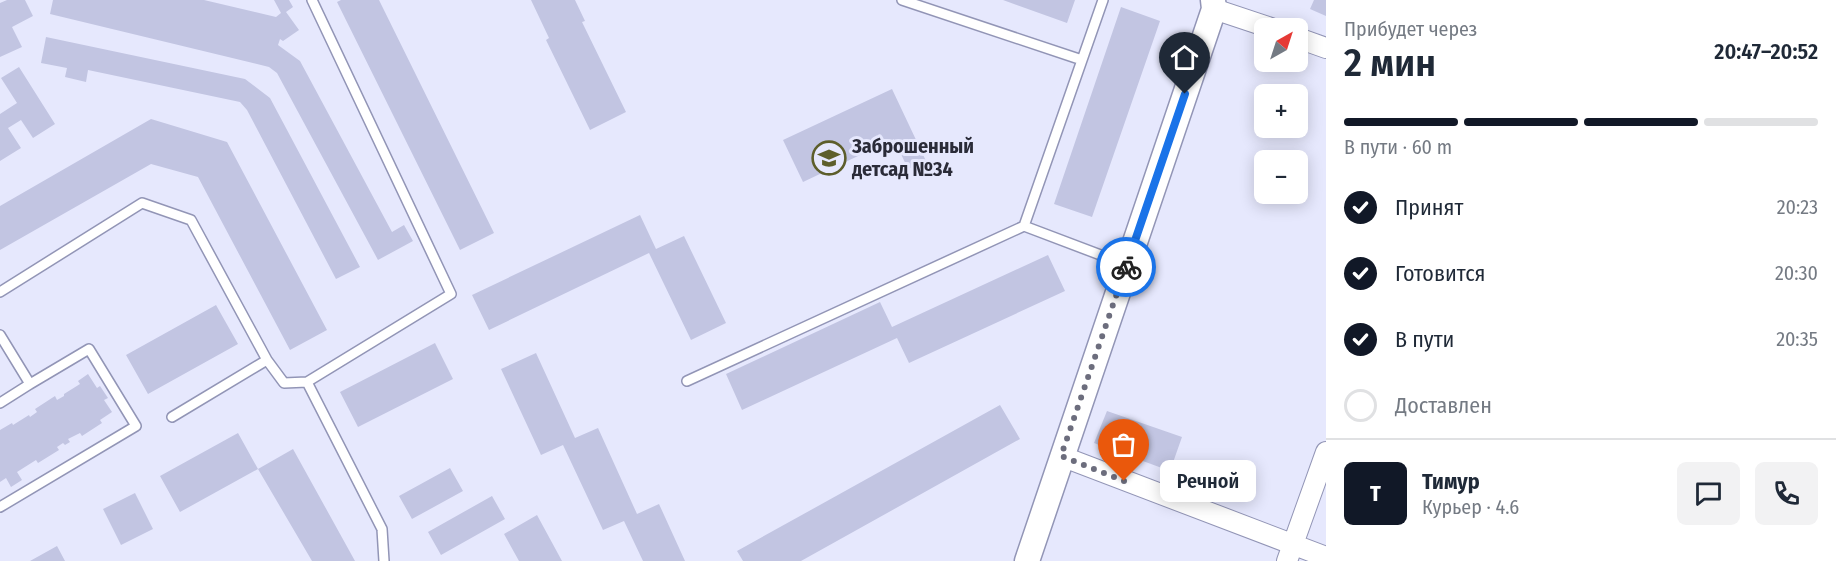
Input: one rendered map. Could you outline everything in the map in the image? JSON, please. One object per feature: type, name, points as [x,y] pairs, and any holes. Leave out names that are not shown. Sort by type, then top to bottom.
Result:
[{"type":"street","points":[[1027,561],[1214,4],[1254,21]]},
{"type":"street","points":[[1308,42],[1326,48]]},
{"type":"street","points":[[1290,553],[1326,452]]},
{"type":"street","points":[[1061,456],[1290,553],[1326,557]]},
{"type":"lane","points":[[0,291],[142,202],[191,220],[267,360],[284,383],[307,382],[451,294],[312,0]]},
{"type":"lane","points":[[902,0],[1082,60]]},
{"type":"lane","points":[[1024,226],[1103,0]]},
{"type":"lane","points":[[687,381],[1024,226],[1127,265]]},
{"type":"lane","points":[[0,334],[30,384]]},
{"type":"lane","points":[[0,403],[89,349],[136,426],[0,507]]},
{"type":"lane","points":[[172,417],[267,360]]},
{"type":"lane","points":[[307,382],[382,529],[384,561]]},
{"type":"building","points":[[7,0],[25,0],[33,16],[12,27],[22,47],[0,57],[0,3]]},
{"type":"building","points":[[53,0],[204,0],[276,17],[281,13],[274,0],[289,0],[293,7],[286,12],[299,30],[283,41],[280,39],[278,45],[300,61],[392,232],[404,225],[413,241],[378,260],[277,73],[269,67],[50,14]]},
{"type":"building","points":[[341,0],[379,0],[494,233],[460,250],[337,2]]},
{"type":"building","points":[[531,0],[575,0],[585,21],[582,22],[626,112],[590,130],[546,40],[549,38]]},
{"type":"building","points":[[1003,0],[1075,0],[1067,23]]},
{"type":"building","points":[[1314,0],[1326,0],[1326,16],[1310,9]]},
{"type":"building","points":[[1121,7],[1160,21],[1092,217],[1054,204]]},
{"type":"building","points":[[46,37],[245,79],[270,98],[360,267],[336,279],[247,110],[240,102],[88,70],[86,82],[65,77],[67,68],[41,63]]},
{"type":"building","points":[[19,67],[55,124],[33,138],[21,120],[8,128],[21,148],[0,161],[0,114],[17,103],[1,78]]},
{"type":"building","points":[[892,89],[926,161],[908,169],[894,139],[803,182],[783,140]]},
{"type":"building","points":[[151,119],[227,142],[327,330],[290,350],[198,177],[151,164],[0,250],[0,206]]},
{"type":"building","points":[[640,215],[656,249],[684,236],[726,323],[691,340],[649,253],[489,330],[472,295]]},
{"type":"building","points":[[1048,255],[1065,291],[909,363],[897,338],[742,410],[726,374],[880,302],[892,327]]},
{"type":"building","points":[[216,305],[238,344],[148,394],[126,355]]},
{"type":"building","points":[[435,343],[453,379],[358,427],[340,392]]},
{"type":"building","points":[[536,353],[575,438],[598,428],[637,514],[659,504],[685,561],[643,561],[624,521],[603,530],[563,445],[541,455],[501,369]]},
{"type":"building","points":[[88,374],[97,388],[100,386],[108,398],[104,400],[112,412],[100,420],[102,423],[82,436],[80,433],[68,439],[70,442],[57,447],[59,450],[38,463],[36,460],[17,472],[22,480],[11,487],[6,478],[0,482],[0,430],[29,415],[30,417],[37,412],[35,409],[55,396],[57,400],[64,396],[80,384],[78,381]]},
{"type":"building","points":[[1000,405],[1020,439],[801,561],[743,561],[737,551]]},
{"type":"building","points":[[1107,411],[1182,437],[1170,471],[1094,443]]},
{"type":"building","points":[[238,433],[258,469],[180,512],[160,476]]},
{"type":"building","points":[[293,449],[355,561],[312,561],[258,469]]},
{"type":"building","points":[[450,468],[463,491],[412,519],[399,496]]},
{"type":"building","points":[[135,493],[153,529],[121,545],[103,509]]},
{"type":"building","points":[[492,496],[505,519],[441,555],[428,532]]},
{"type":"building","points":[[537,515],[562,561],[519,561],[504,534]]},
{"type":"building","points":[[57,546],[65,561],[30,561]]},
{"type":"way so far","points":[[1124,481],[1061,456],[1126,267]]},
{"type":"place","name":"Заброшенный детсад №34","points":[[829,158]]},
{"type":"place","name":"Речной","points":[[1124,481]]},
{"type":"route","points":[[1126,267],[1185,94]]}]
